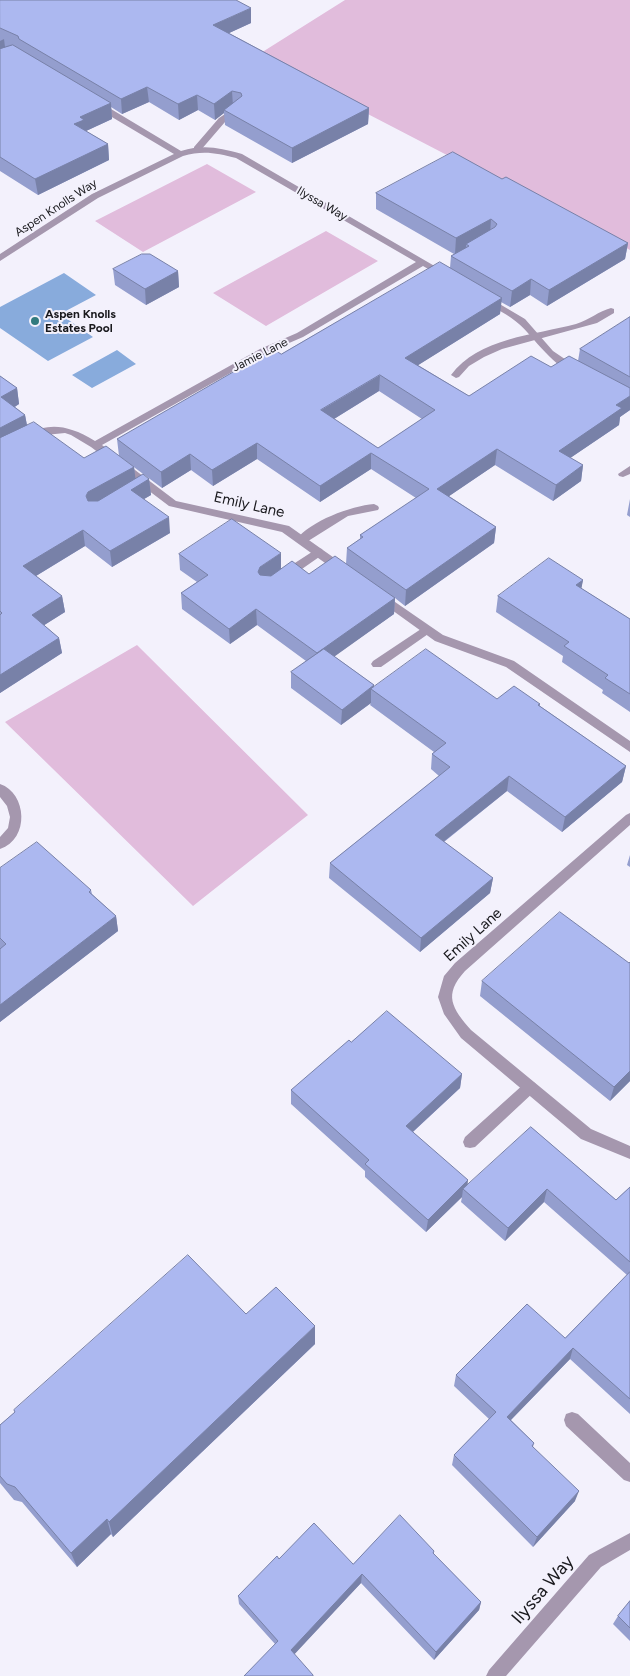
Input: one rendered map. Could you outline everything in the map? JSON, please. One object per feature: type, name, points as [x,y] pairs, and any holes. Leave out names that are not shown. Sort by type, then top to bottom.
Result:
[{"type":"street","points":[[90,100],[180,154]]},
{"type":"street","points":[[197,149],[222,120],[237,110]]},
{"type":"street","name":"Ilyssa Way","points":[[180,154],[197,149],[222,151],[239,156],[423,262],[441,268],[453,280]]},
{"type":"street","name":"Aspen Knolls Way","points":[[0,258],[95,196],[180,154]]},
{"type":"street","name":"Jamie Lane","points":[[94,445],[263,351],[300,335],[423,262]]},
{"type":"street","points":[[476,293],[522,321],[550,352],[586,376]]},
{"type":"street","points":[[456,375],[465,362],[475,356],[594,320],[611,311]]},
{"type":"street","name":"Emily Lane","points":[[0,452],[31,434],[42,431],[66,430],[94,445],[141,486],[173,504],[285,529],[349,574]]},
{"type":"street","points":[[301,540],[342,513],[360,508],[374,508]]},
{"type":"street","points":[[273,582],[318,552]]},
{"type":"street","points":[[372,591],[439,638],[510,664],[630,747]]},
{"type":"street","points":[[378,664],[426,629]]},
{"type":"street","points":[[0,789],[14,808],[18,820],[14,831],[0,844]]},
{"type":"street","name":"Emily Lane","points":[[630,818],[460,966],[448,981],[444,1000],[451,1017],[466,1034],[586,1134],[630,1153]]},
{"type":"street","points":[[470,1142],[530,1087]]},
{"type":"street","points":[[572,1420],[630,1474]]},
{"type":"street","name":"Ilyssa Way","points":[[495,1676],[595,1561],[630,1541]]},
{"type":"shaded area","points":[[345,0],[630,0],[630,250],[256,56]]},
{"type":"shaded area","points":[[207,164],[256,192],[143,252],[95,221]]},
{"type":"shaded area","points":[[326,231],[378,261],[266,326],[213,293]]},
{"type":"shaded area","points":[[137,645],[308,815],[193,906],[5,722]]},
{"type":"water","name":"Aspen Knolls Estates Pool","points":[[64,273],[96,295],[60,314],[93,337],[48,361],[0,328],[0,307]]},
{"type":"water","points":[[117,350],[136,364],[92,388],[72,375]]},
{"type":"building","points":[[0,0],[236,0],[251,8],[213,25],[369,108],[292,148],[224,110],[242,96],[241,93],[232,91],[214,104],[197,95],[178,104],[147,87],[121,99],[19,39],[18,36],[0,28]]},
{"type":"building","points":[[13,45],[111,103],[80,117],[84,120],[74,124],[108,144],[35,179],[0,157],[0,49]]},
{"type":"building","points":[[453,152],[502,179],[506,177],[628,243],[549,290],[531,279],[512,291],[451,256],[469,246],[466,244],[495,227],[497,224],[491,219],[456,238],[376,193]]},
{"type":"building","points":[[142,254],[150,254],[178,271],[145,289],[113,269]]},
{"type":"building","points":[[440,262],[502,298],[405,358],[469,396],[531,356],[551,367],[569,356],[630,388],[630,396],[616,405],[622,408],[559,451],[583,465],[556,485],[497,449],[437,489],[496,527],[406,590],[347,548],[363,537],[360,535],[429,489],[371,453],[320,486],[257,443],[212,470],[190,454],[161,472],[117,439],[273,349],[281,354]],"holes":[[[380,375],[435,410],[378,448],[321,410]]]},
{"type":"building","points":[[630,317],[630,377],[580,349]]},
{"type":"building","points":[[0,376],[17,388],[1,397],[25,415],[0,428]]},
{"type":"building","points":[[34,422],[84,458],[106,446],[134,467],[88,492],[86,496],[88,501],[98,501],[143,474],[149,479],[131,490],[169,517],[110,551],[83,530],[23,566],[62,596],[32,615],[59,638],[0,675],[0,615],[2,613],[0,611],[0,438]]},
{"type":"building","points":[[232,519],[281,553],[260,567],[258,572],[260,575],[271,576],[292,561],[309,574],[335,556],[395,598],[317,653],[256,609],[229,629],[181,593],[208,575],[179,554]]},
{"type":"building","points":[[549,558],[583,580],[576,585],[630,619],[630,694],[605,678],[608,675],[564,646],[569,642],[498,596]]},
{"type":"building","points":[[324,649],[374,685],[342,710],[291,672]]},
{"type":"building","points":[[426,649],[497,699],[514,686],[540,704],[538,705],[626,766],[565,817],[509,776],[435,835],[493,878],[421,938],[330,863],[450,767],[432,754],[446,743],[371,689]]},
{"type":"building","points":[[37,842],[91,890],[89,892],[116,916],[0,1005],[0,949],[6,944],[0,938],[0,868]]},
{"type":"building","points":[[560,912],[630,962],[630,1071],[614,1087],[482,981]]},
{"type":"building","points":[[387,1011],[462,1074],[406,1126],[468,1180],[428,1220],[365,1164],[369,1160],[291,1090],[349,1040],[351,1042]]},
{"type":"building","points":[[531,1127],[616,1200],[630,1187],[630,1262],[547,1189],[508,1228],[463,1189]]},
{"type":"building","points":[[188,1255],[246,1314],[276,1287],[315,1326],[109,1522],[107,1519],[71,1553],[15,1487],[7,1484],[0,1476],[0,1425],[15,1412],[14,1410]]},
{"type":"building","points":[[630,1272],[630,1399],[573,1348],[507,1417],[534,1443],[532,1446],[579,1491],[537,1537],[454,1455],[496,1412],[456,1375],[527,1304],[565,1338]]},
{"type":"building","points":[[400,1515],[434,1551],[433,1553],[481,1602],[436,1652],[362,1574],[291,1650],[313,1676],[244,1676],[278,1641],[238,1596],[277,1556],[279,1559],[314,1523],[353,1564]]},
{"type":"building","points":[[630,1601],[630,1628],[618,1616]]},
{"type":"place","name":"Aspen Knolls Estates Pool","points":[[35,321]]}]
